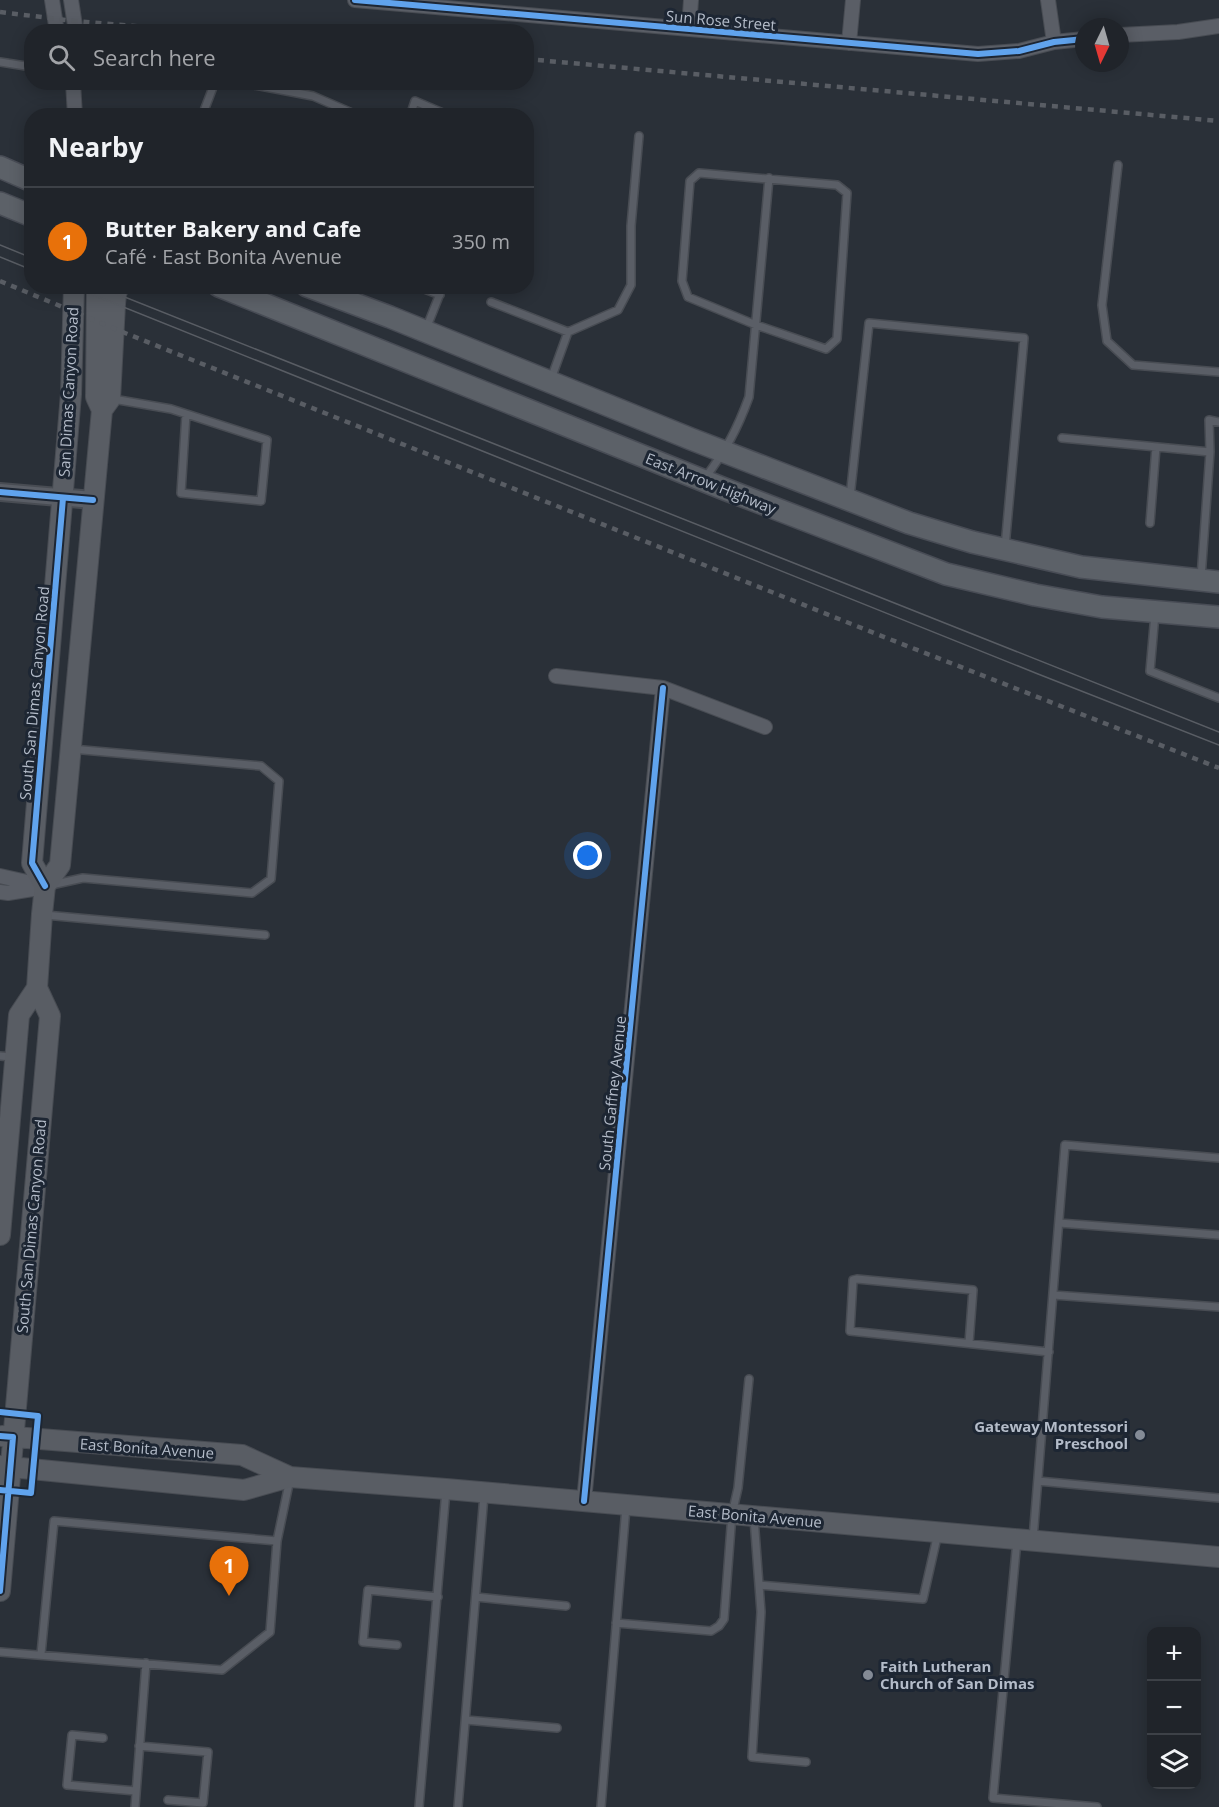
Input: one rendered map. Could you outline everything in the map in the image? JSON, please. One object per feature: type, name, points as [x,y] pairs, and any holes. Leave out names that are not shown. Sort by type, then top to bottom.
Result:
[{"type":"main road","points":[[0,167],[24,177]]},
{"type":"main road","points":[[0,203],[24,213]]},
{"type":"main road","name":"San Dimas Canyon Road","points":[[63,498],[72,394],[74,294]]},
{"type":"main road","name":"South San Dimas Canyon Road","points":[[0,1590],[6,1437],[50,1016],[37,988],[42,915],[45,886],[60,865],[93,500],[106,404],[96,397],[97,294]]},
{"type":"main road","points":[[106,404],[116,294]]},
{"type":"main road","name":"East Arrow Highway","points":[[239,294],[703,481],[946,574],[1035,595],[1102,607],[1219,617]]},
{"type":"main road","points":[[342,294],[550,382],[909,523],[1005,550],[1081,567],[1210,582]]},
{"type":"main road","name":"South San Dimas Canyon Road","points":[[45,886],[32,863],[63,498]]},
{"type":"main road","name":"South San Dimas Canyon Road","points":[[0,1235],[8,1056],[19,1015],[37,988]]},
{"type":"main road","name":"East Bonita Avenue","points":[[6,1437],[242,1455],[290,1477],[626,1504],[1219,1557]]},
{"type":"main road","name":"East Bonita Avenue","points":[[5,1466],[244,1491],[290,1477]]},
{"type":"street","points":[[52,0],[56,24]]},
{"type":"street","points":[[71,0],[75,24]]},
{"type":"street","name":"Sun Rose Street","points":[[355,0],[978,54],[1019,51],[1054,42],[1075,40]]},
{"type":"street","points":[[689,29],[691,0]]},
{"type":"street","points":[[849,43],[853,0]]},
{"type":"street","points":[[1048,0],[1054,42]]},
{"type":"street","points":[[1129,35],[1178,32],[1219,26]]},
{"type":"street","points":[[73,90],[75,108]]},
{"type":"street","points":[[0,492],[93,500]]},
{"type":"street","points":[[556,676],[663,688],[765,727]]},
{"type":"street","name":"South Gaffney Avenue","points":[[584,1501],[663,688]]},
{"type":"street","points":[[0,876],[45,886]]},
{"type":"street","points":[[0,892],[8,893],[45,886]]},
{"type":"lane","points":[[0,62],[24,66]]},
{"type":"lane","points":[[205,108],[211,90]]},
{"type":"lane","points":[[281,90],[313,96],[341,108]]},
{"type":"lane","points":[[413,108],[416,102],[431,108]]},
{"type":"lane","points":[[491,302],[568,332],[618,310],[631,285],[631,226],[639,136]]},
{"type":"lane","points":[[1118,165],[1102,305],[1107,341],[1133,365],[1219,372]]},
{"type":"lane","points":[[699,173],[837,185],[848,193],[837,339],[826,349],[756,325],[688,297],[682,281],[690,181],[699,173]]},
{"type":"lane","points":[[703,481],[725,452],[749,397],[770,178]]},
{"type":"lane","points":[[425,331],[440,295]]},
{"type":"lane","points":[[850,501],[869,323],[1024,338],[1005,550]]},
{"type":"lane","points":[[550,382],[568,332]]},
{"type":"lane","points":[[106,404],[171,409],[267,440],[261,501],[181,493],[186,414]]},
{"type":"lane","points":[[1210,582],[1209,420],[1219,422]]},
{"type":"lane","points":[[1062,438],[1210,452]]},
{"type":"lane","points":[[1150,523],[1156,447]]},
{"type":"lane","points":[[1155,611],[1150,671],[1219,698]]},
{"type":"lane","points":[[45,886],[83,878],[252,893],[271,879],[279,781],[261,766],[72,749]]},
{"type":"lane","points":[[42,915],[265,935]]},
{"type":"lane","points":[[1097,1807],[993,1798],[1025,1539],[1038,1481],[1065,1145],[1219,1158]]},
{"type":"lane","points":[[1059,1223],[1219,1235]]},
{"type":"lane","points":[[969,1343],[973,1290],[853,1280],[850,1331],[1048,1352]]},
{"type":"lane","points":[[1053,1294],[1219,1307]]},
{"type":"lane","points":[[616,1623],[711,1631],[724,1619],[732,1514],[738,1488],[749,1379]]},
{"type":"lane","points":[[0,1652],[222,1670],[270,1632],[277,1541],[290,1477]]},
{"type":"lane","points":[[1038,1481],[1219,1498]]},
{"type":"lane","points":[[419,1807],[446,1489]]},
{"type":"lane","points":[[458,1807],[484,1492]]},
{"type":"lane","points":[[601,1807],[626,1504]]},
{"type":"lane","points":[[754,1516],[761,1612],[752,1757],[806,1762]]},
{"type":"lane","points":[[41,1654],[54,1521],[277,1541]]},
{"type":"lane","points":[[760,1584],[923,1599],[938,1531]]},
{"type":"lane","points":[[398,1645],[363,1641],[368,1590],[438,1597]]},
{"type":"lane","points":[[476,1598],[566,1606]]},
{"type":"lane","points":[[135,1807],[146,1663]]},
{"type":"lane","points":[[466,1720],[558,1728]]},
{"type":"lane","points":[[103,1738],[72,1735],[67,1785],[136,1791]]},
{"type":"lane","points":[[140,1746],[208,1752],[203,1803],[168,1800]]},
{"type":"tram line","points":[[0,245],[24,255]]},
{"type":"tram line","points":[[0,257],[24,267]]},
{"type":"tram line","points":[[91,294],[1219,745]]},
{"type":"tram line","points":[[117,294],[1219,732]]},
{"type":"railway","points":[[0,12],[109,24]]},
{"type":"railway","points":[[534,60],[1219,121]]},
{"type":"railway","points":[[0,281],[24,291]]},
{"type":"railway","points":[[31,294],[874,633],[1219,768]]},
{"type":"cycle path","points":[[355,0],[978,54],[1019,51],[1054,42],[1075,40]]},
{"type":"cycle path","points":[[0,492],[93,500]]},
{"type":"cycle path","points":[[45,886],[32,863],[63,498]]},
{"type":"cycle path","points":[[584,1501],[663,688]]},
{"type":"cycle path","points":[[0,1412],[38,1416],[31,1493],[0,1490]]},
{"type":"cycle path","points":[[0,1436],[13,1437],[0,1591]]},
{"type":"place","name":"Gateway Montessori Preschool","points":[[1140,1435]]},
{"type":"place","name":"Butter Bakery and Cafe","points":[[229,1596]]},
{"type":"place","name":"Faith Lutheran Church of San Dimas","points":[[868,1675]]}]
